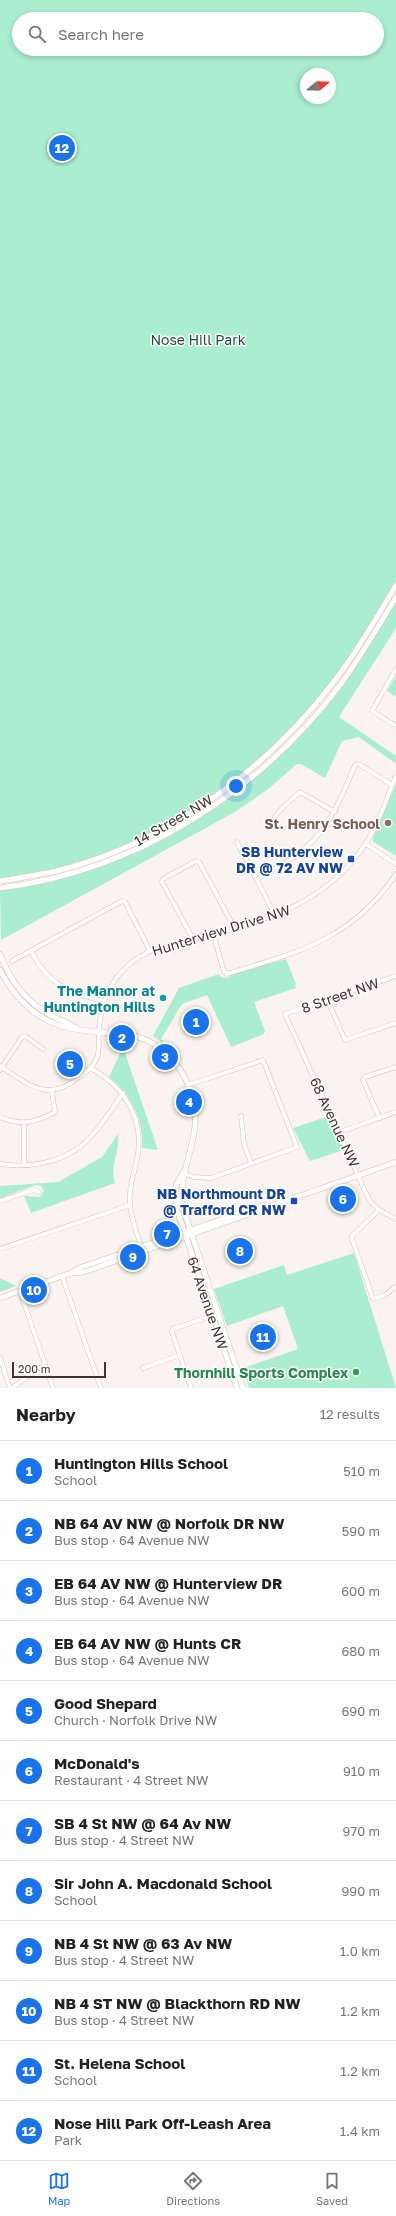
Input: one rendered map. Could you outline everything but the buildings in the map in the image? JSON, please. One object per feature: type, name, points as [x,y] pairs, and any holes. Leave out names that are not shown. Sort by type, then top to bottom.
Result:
[{"type":"main road","name":"14 Street NW","points":[[0,881],[56,871],[124,848],[164,828],[224,791],[286,738],[316,705],[359,646],[396,585]]},
{"type":"main road","name":"14 Street NW","points":[[0,888],[57,877],[125,854],[167,834],[228,795],[256,773],[291,741],[316,714],[340,684],[366,647],[396,597]]},
{"type":"main road","name":"64 Avenue NW","points":[[0,954],[14,981],[26,997],[43,1010],[76,1028]]},
{"type":"main road","name":"64 Avenue NW","points":[[0,970],[11,989],[35,1012],[60,1025],[98,1032],[134,1036],[156,1046],[176,1064],[188,1085],[194,1106],[196,1122],[193,1144],[183,1173],[182,1205],[188,1234],[215,1315],[235,1387]]},
{"type":"main road","points":[[142,1249],[188,1234],[264,1204],[269,1206],[396,1162]]},
{"type":"main road","name":"64 Avenue NW","points":[[183,1173],[178,1179],[175,1191],[180,1218],[188,1234]]},
{"type":"main road","points":[[175,1235],[179,1227],[180,1218]]},
{"type":"main road","points":[[0,1298],[71,1273],[81,1274],[175,1235],[188,1234]]},
{"type":"main road","name":"64 Avenue NW","points":[[215,1315],[243,1386]]},
{"type":"street","points":[[396,669],[372,711],[396,726]]},
{"type":"street","points":[[257,880],[286,863],[312,844],[324,830],[335,812],[355,765],[358,764],[392,785]]},
{"type":"street","name":"Hunterview Drive NW","points":[[91,1068],[99,1051],[98,1032],[104,1001],[110,986],[125,967],[135,958],[150,951],[275,915],[307,901],[332,884],[366,844],[373,832],[396,776]]},
{"type":"street","points":[[275,817],[281,808],[300,792],[335,812]]},
{"type":"street","points":[[237,842],[275,915]]},
{"type":"street","points":[[366,844],[396,864]]},
{"type":"street","points":[[193,939],[162,882],[163,879],[196,861],[199,862],[234,927]]},
{"type":"street","points":[[213,933],[224,972],[227,974],[283,957],[307,949],[331,937],[355,920],[374,902],[396,874]]},
{"type":"street","points":[[12,962],[122,901],[125,902],[150,951]]},
{"type":"street","points":[[31,951],[42,968],[61,986],[80,996],[104,1001]]},
{"type":"street","name":"8 Street NW","points":[[285,1014],[396,976]]},
{"type":"street","points":[[328,999],[345,1040],[396,1022]]},
{"type":"street","name":"68 Avenue NW","points":[[285,1014],[340,1132],[369,1200],[379,1210],[396,1219]]},
{"type":"street","points":[[43,1049],[25,1036],[22,1037],[1,1067],[33,1087],[52,1091],[61,1090],[91,1068],[123,1093],[135,1117],[139,1135],[137,1160],[132,1180],[130,1204],[142,1249]]},
{"type":"street","points":[[183,1173],[206,1178],[297,1147],[263,1060],[188,1085]]},
{"type":"street","points":[[380,1117],[363,1080],[365,1077],[396,1067]]},
{"type":"street","points":[[0,1118],[24,1124],[39,1120],[55,1112],[52,1091]]},
{"type":"street","points":[[0,1164],[13,1166],[35,1165],[50,1162],[65,1156],[94,1134],[123,1093]]},
{"type":"street","points":[[340,1132],[396,1112]]},
{"type":"street","points":[[241,1116],[244,1144],[252,1163]]},
{"type":"street","points":[[24,1124],[24,1165]]},
{"type":"street","points":[[0,1200],[33,1190],[39,1192]]},
{"type":"street","points":[[0,1249],[130,1204]]},
{"type":"street","points":[[379,1210],[352,1236],[352,1239],[373,1299],[385,1295],[396,1286]]},
{"type":"street","points":[[62,1276],[101,1388]]},
{"type":"street","points":[[20,1291],[53,1388]]},
{"type":"street","points":[[191,1388],[172,1332],[173,1329],[215,1315]]},
{"type":"street","points":[[143,1368],[180,1355]]},
{"type":"street","points":[[0,1358],[11,1388],[45,1364]]},
{"type":"street","points":[[235,1387],[243,1386]]},
{"type":"green space","name":"Nose Hill Park","points":[[0,0],[396,0],[396,580],[351,654],[331,682],[298,722],[248,769],[192,810],[162,827],[132,842],[100,855],[50,869],[0,878]]},
{"type":"green space","points":[[396,602],[396,628],[339,717],[396,756],[396,764],[359,737],[342,741],[325,778],[301,764],[297,764],[267,790],[235,812],[1,940],[0,891],[68,876],[92,869],[135,852],[169,836],[202,816],[233,795],[262,771],[290,745],[316,717],[348,678]]},
{"type":"green space","points":[[396,676],[396,697],[387,691]]},
{"type":"green space","name":"St. Henry School","points":[[396,784],[396,856],[372,841]]},
{"type":"green space","points":[[286,959],[296,984],[296,988],[254,1002],[265,1031],[264,1034],[231,1047],[207,995],[182,1004],[161,1039],[174,1050],[181,1059],[173,1050],[153,1036],[179,988],[219,974],[221,977],[228,978],[233,974]]},
{"type":"green space","points":[[123,1047],[158,1150],[142,1148],[141,1127],[134,1108],[124,1092],[109,1077]]},
{"type":"green space","points":[[329,1116],[344,1150],[310,1161],[293,1128]]},
{"type":"green space","points":[[118,1134],[118,1148],[113,1171],[115,1183],[31,1213],[24,1196],[40,1197],[44,1191],[41,1186],[36,1185],[0,1198],[0,1186],[58,1182],[102,1157]]},
{"type":"green space","points":[[354,1253],[396,1388],[249,1388],[243,1368],[298,1349],[283,1306],[227,1326],[214,1289],[284,1265],[287,1275]]},
{"type":"green space","points":[[0,1278],[16,1286],[0,1292]]},
{"type":"place","name":"Nose Hill Park Off-Leash Area","points":[[62,148]]},
{"type":"place","name":"St. Henry School","points":[[388,823]]},
{"type":"place","name":"SB Hunterview DR @ 72 AV NW","points":[[351,859]]},
{"type":"place","name":"The Mannor at Huntington Hills","points":[[163,998]]},
{"type":"place","name":"Huntington Hills School","points":[[196,1022]]},
{"type":"place","name":"NB 64 AV NW @ Norfolk DR NW","points":[[122,1038]]},
{"type":"place","name":"EB 64 AV NW @ Hunterview DR","points":[[165,1057]]},
{"type":"place","name":"Good Shepard","points":[[70,1064]]},
{"type":"place","name":"EB 64 AV NW @ Hunts CR","points":[[189,1102]]},
{"type":"place","name":"McDonald's","points":[[343,1199]]},
{"type":"place","name":"NB Northmount DR @ Trafford CR NW","points":[[294,1201]]},
{"type":"place","name":"SB 4 St NW @ 64 Av NW","points":[[167,1234]]},
{"type":"place","name":"Sir John A. Macdonald School","points":[[240,1251]]},
{"type":"place","name":"NB 4 St NW @ 63 Av NW","points":[[133,1257]]},
{"type":"place","name":"NB 4 ST NW @ Blackthorn RD NW","points":[[34,1290]]},
{"type":"place","name":"St. Helena School","points":[[263,1337]]},
{"type":"place","name":"Thornhill Sports Complex","points":[[356,1372]]}]
